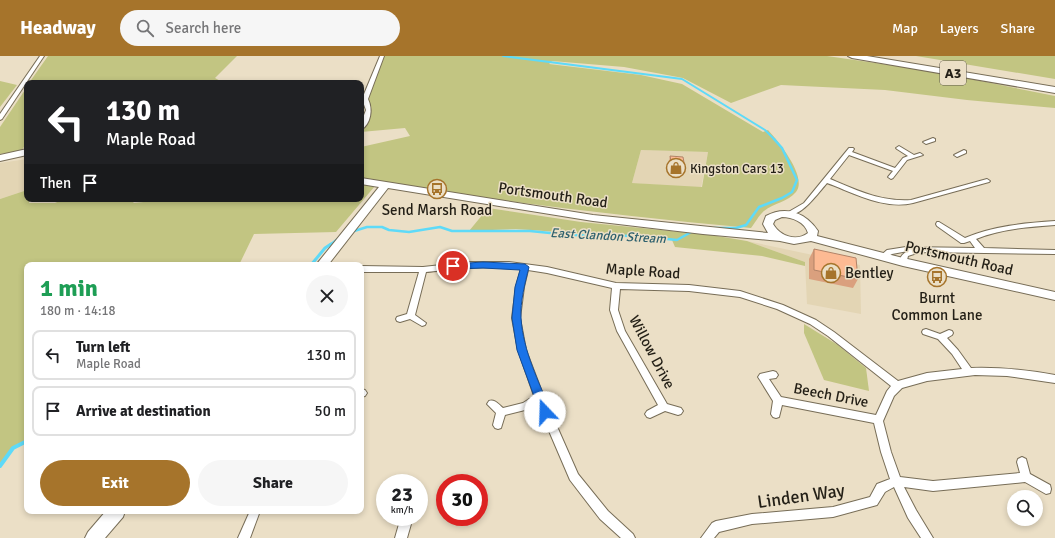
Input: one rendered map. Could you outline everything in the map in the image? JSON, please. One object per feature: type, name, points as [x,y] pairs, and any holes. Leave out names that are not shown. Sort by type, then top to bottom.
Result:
[{"type":"highway","name":"A3","points":[[852,56],[1055,90]]},
{"type":"highway","name":"A3","points":[[882,56],[1055,85]]},
{"type":"main road","points":[[0,158],[24,153]]},
{"type":"main road","name":"Portsmouth Road","points":[[364,182],[593,218],[703,231],[781,238],[795,241],[805,240],[810,232]]},
{"type":"main road","points":[[324,262],[385,185]]},
{"type":"main road","name":"Portsmouth Road","points":[[740,235],[768,224],[770,218],[774,215],[788,214],[800,217],[810,232],[883,257],[1055,296]]},
{"type":"main road","points":[[768,224],[772,231],[781,238]]},
{"type":"main road","points":[[94,538],[115,514]]},
{"type":"street","points":[[25,80],[42,56]]},
{"type":"street","points":[[364,123],[370,112],[370,108],[365,99],[382,56]]},
{"type":"street","points":[[0,118],[2,112],[24,81]]},
{"type":"street","points":[[899,148],[912,156]]},
{"type":"street","points":[[788,214],[804,205],[850,151],[896,170]]},
{"type":"street","points":[[957,154],[964,152]]},
{"type":"street","points":[[891,177],[905,159],[920,154]]},
{"type":"street","points":[[826,180],[885,202],[898,204],[911,202],[987,181]]},
{"type":"street","points":[[800,217],[804,205]]},
{"type":"street","points":[[939,224],[964,240],[986,232],[1001,229],[1055,223]]},
{"type":"street","points":[[971,238],[982,251]]},
{"type":"street","points":[[883,257],[899,250],[1055,252]]},
{"type":"street","points":[[903,262],[905,255],[923,250]]},
{"type":"street","name":"Maple Road","points":[[364,269],[423,270],[469,265],[509,265],[547,270],[616,286],[706,289],[740,294],[762,300],[796,314],[832,334],[898,386]]},
{"type":"street","points":[[525,267],[520,287],[516,318],[522,350],[539,398],[574,477],[604,515],[629,538]]},
{"type":"street","points":[[411,316],[423,270]]},
{"type":"street","name":"Willow Drive","points":[[616,286],[614,310],[621,331],[664,407]]},
{"type":"street","points":[[400,319],[411,316],[422,323]]},
{"type":"street","points":[[926,332],[945,335],[968,371]]},
{"type":"street","points":[[927,538],[912,514],[896,481],[886,452],[878,420],[882,417],[887,400],[898,386],[916,379],[968,371],[1020,373],[1055,379]]},
{"type":"street","name":"Beech Drive","points":[[773,374],[763,377],[778,400],[776,414]]},
{"type":"street","points":[[501,412],[526,406],[539,398]]},
{"type":"street","name":"Beech Drive","points":[[778,400],[878,420]]},
{"type":"street","points":[[492,404],[501,412]]},
{"type":"street","name":"Willow Drive","points":[[650,414],[664,407],[678,411]]},
{"type":"street","points":[[498,425],[501,412]]},
{"type":"street","points":[[1022,462],[1026,477]]},
{"type":"street","points":[[896,481],[933,486],[1026,477],[1046,489]]},
{"type":"street","name":"Linden Way","points":[[707,538],[716,527],[752,519],[833,512],[873,501],[881,488],[896,481]]},
{"type":"street","points":[[244,538],[254,514]]},
{"type":"street","points":[[401,538],[404,526]]},
{"type":"shaded area","points":[[641,150],[708,152],[701,188],[632,183]]},
{"type":"shaded area","points":[[24,159],[24,191],[0,199],[0,163]]},
{"type":"shaded area","points":[[747,241],[860,265],[861,314],[807,304],[805,262]]},
{"type":"green space","points":[[48,56],[237,56],[215,78],[219,80],[31,80]]},
{"type":"green space","points":[[383,56],[827,56],[931,71],[1055,96],[1055,108],[967,100],[885,90],[781,85],[731,103],[683,78],[624,67],[552,61],[549,64],[641,75],[682,84],[763,132],[768,130],[790,160],[795,169],[799,185],[793,195],[764,211],[751,228],[555,207],[458,194],[364,178],[364,146],[410,136],[405,128],[364,132],[364,124],[370,111],[366,99]],"holes":[[[641,150],[708,152],[702,187],[632,183]]]},
{"type":"green space","points":[[916,56],[1055,56],[1055,79],[928,58]]},
{"type":"green space","points":[[0,81],[17,85],[0,107]]},
{"type":"green space","points":[[24,91],[24,147],[21,151],[0,154],[0,127]]},
{"type":"green space","points":[[364,184],[375,186],[364,199]]},
{"type":"green space","points":[[24,191],[24,202],[29,203],[361,202],[336,232],[254,234],[240,262],[24,262],[24,441],[13,448],[0,465],[0,199]]},
{"type":"green space","points":[[488,208],[581,222],[711,235],[747,241],[805,262],[805,266],[762,256],[675,247],[672,240],[516,229],[469,231]]},
{"type":"green space","points":[[804,324],[838,345],[866,368],[869,391],[824,380],[804,333]]},
{"type":"building","points":[[670,156],[683,157],[685,168],[672,167]]},
{"type":"building","points":[[814,249],[856,258],[858,279],[814,270]]},
{"type":"waterway","name":"East Clandon Stream","points":[[503,56],[682,79],[765,130],[774,139]]},
{"type":"waterway","name":"East Clandon Stream","points":[[714,228],[736,228],[746,225],[759,207],[782,198],[792,192],[797,180],[782,148],[774,139]]},
{"type":"waterway","name":"East Clandon Stream","points":[[351,232],[367,227],[382,227],[389,230],[409,232],[440,227],[452,231],[530,231],[570,235],[637,236],[677,240],[693,231]]},
{"type":"waterway","name":"East Clandon Stream","points":[[330,245],[339,238]]},
{"type":"waterway","name":"East Clandon Stream","points":[[313,262],[325,248],[331,244]]},
{"type":"waterway","name":"East Clandon Stream","points":[[0,466],[13,448],[24,442]]},
{"type":"place","name":"Kingston Cars 13","points":[[676,168]]},
{"type":"place","name":"Send Marsh Road","points":[[437,189]]},
{"type":"place","name":"Bentley","points":[[831,273]]},
{"type":"place","name":"Burnt Common Lane","points":[[937,277]]},
{"type":"route","points":[[453,266],[509,265],[525,267],[520,287],[516,318],[522,350],[545,412]]}]
